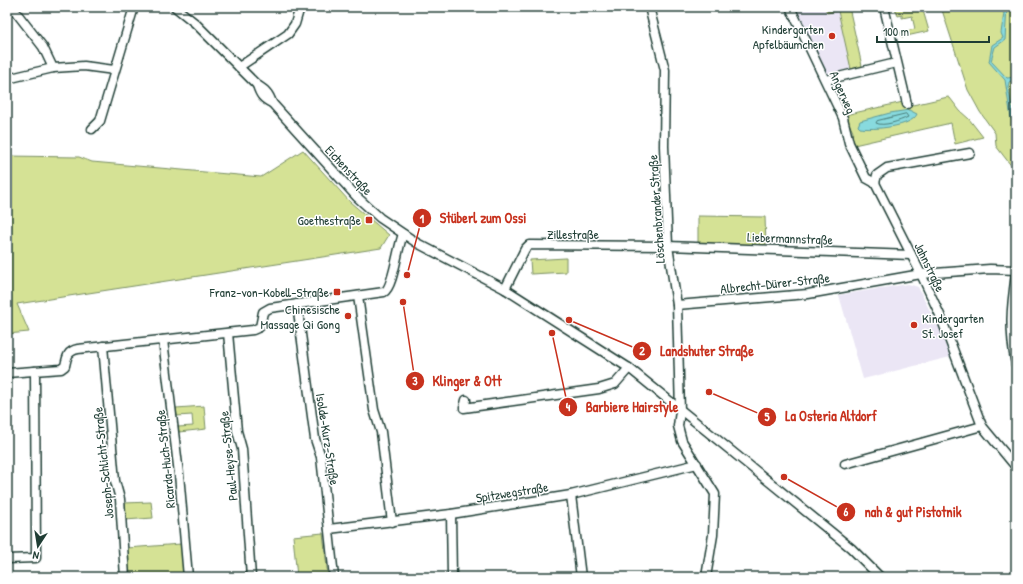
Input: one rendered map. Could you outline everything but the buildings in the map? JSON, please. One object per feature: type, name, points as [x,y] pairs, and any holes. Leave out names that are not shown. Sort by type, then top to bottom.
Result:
[{"type":"street","points":[[12,7],[43,47],[53,68]]},
{"type":"street","points":[[92,130],[100,121],[134,7]]},
{"type":"street","name":"Eichenstraße","points":[[175,7],[195,23],[257,85],[264,89],[270,96],[272,103],[357,197],[380,218],[417,243],[505,289],[629,368],[680,411],[851,548],[880,577]]},
{"type":"street","points":[[239,66],[288,34],[295,24],[300,7]]},
{"type":"street","name":"Löschenbrander Straße","points":[[649,7],[665,70],[664,146],[668,246],[677,305],[680,411],[678,426],[682,441],[715,494],[713,535],[706,577]]},
{"type":"street","name":"Angerweg","points":[[790,7],[843,118],[849,143],[866,178],[875,183]]},
{"type":"street","points":[[884,7],[896,63],[907,104]]},
{"type":"street","points":[[826,80],[896,63]]},
{"type":"street","points":[[7,79],[53,68],[84,66],[114,70]]},
{"type":"street","points":[[875,183],[877,175],[887,168],[970,153]]},
{"type":"street","name":"Jahnstraße","points":[[875,183],[921,274],[951,344],[982,426],[1016,467]]},
{"type":"street","points":[[7,373],[61,369],[65,366],[66,356],[74,350],[257,329],[260,327],[262,315],[266,310],[297,304],[384,292],[389,288],[398,245],[403,234]]},
{"type":"street","name":"Zillestraße","points":[[505,289],[524,249],[529,245],[668,246]]},
{"type":"street","name":"Liebermannstraße","points":[[668,246],[911,255]]},
{"type":"street","name":"Albrecht-Dürer-Straße","points":[[677,305],[808,294],[921,274],[990,269],[1016,270]]},
{"type":"street","points":[[1016,274],[1011,304],[1010,339],[1016,365]]},
{"type":"street","points":[[358,296],[374,410],[380,432],[392,522]]},
{"type":"street","name":"Isolde-Kurz-Straße","points":[[297,304],[315,439],[321,456],[334,577]]},
{"type":"street","name":"Paul-Heyse-Straße","points":[[228,333],[237,431],[242,449],[251,577]]},
{"type":"street","name":"Ricarda-Huch-Straße","points":[[163,340],[179,474],[188,577]]},
{"type":"street","name":"Joseph-Schlicht-Straße","points":[[103,346],[115,481],[120,498],[125,577]]},
{"type":"street","points":[[466,400],[464,408],[599,389],[615,384],[629,368]]},
{"type":"street","points":[[7,559],[36,558],[35,371]]},
{"type":"street","points":[[845,464],[982,426]]},
{"type":"street","name":"Spitzwegstraße","points":[[329,529],[451,514],[571,495],[697,464]]},
{"type":"street","points":[[571,495],[581,577]]},
{"type":"street","points":[[451,514],[452,577]]},
{"type":"shaded area","name":"Kindergarten Apfelbäumchen","points":[[801,7],[849,7],[862,66],[826,74],[797,14]]},
{"type":"shaded area","points":[[908,284],[918,287],[933,317],[935,317],[950,357],[863,379],[839,295]]},
{"type":"green space","points":[[825,7],[849,7],[862,66],[851,69],[838,11],[827,13]]},
{"type":"green space","points":[[894,7],[922,7],[929,31],[902,37],[901,32],[915,29],[912,16],[902,18],[902,15],[898,16]]},
{"type":"green space","points":[[941,7],[1016,7],[1016,172],[996,146],[995,133],[980,112],[968,90]]},
{"type":"green space","points":[[948,97],[969,119],[983,137],[955,144],[951,123],[854,145],[851,140],[853,132],[845,115],[903,102],[904,107]]},
{"type":"green space","points":[[303,150],[350,202],[389,235],[381,248],[17,304],[29,332],[7,334],[7,156],[79,157],[92,162],[261,177]]},
{"type":"green space","points":[[698,216],[765,217],[766,246],[698,244]]},
{"type":"green space","points":[[566,258],[566,272],[531,274],[530,260]]},
{"type":"green space","points":[[204,406],[206,429],[179,432],[178,427],[193,426],[192,415],[177,416],[176,408]]},
{"type":"green space","points":[[151,502],[153,518],[125,520],[124,503]]},
{"type":"green space","points":[[323,533],[328,577],[297,577],[293,536]]},
{"type":"green space","points":[[181,544],[185,577],[129,577],[127,548]]},
{"type":"water","points":[[998,7],[1007,7],[1005,40],[995,47],[991,61],[1007,78],[1016,77],[1016,79],[1009,82],[1008,87],[1016,127],[1011,118],[1005,80],[989,62],[992,45],[1003,38],[1001,33],[1004,13]]},
{"type":"water","points":[[909,110],[917,114],[908,122],[900,125],[882,128],[860,128],[858,126],[860,121],[890,113]]},
{"type":"place","name":"Kindergarten Apfelbäumchen","points":[[832,36]]},
{"type":"place","name":"Goethestraße","points":[[369,220]]},
{"type":"place","name":"Stüberl zum Ossi","points":[[407,275]]},
{"type":"place","name":"Franz-von-Kobell-Straße","points":[[337,292]]},
{"type":"place","name":"Klinger & Ott","points":[[403,302]]},
{"type":"place","name":"Chinesische Massage Qi Gong","points":[[348,316]]},
{"type":"place","name":"Landshuter Straße","points":[[569,320]]},
{"type":"place","name":"Kindergarten St. Josef","points":[[914,325]]},
{"type":"place","name":"Barbiere Hairstyle","points":[[552,333]]},
{"type":"place","name":"La Osteria Altdorf","points":[[709,392]]},
{"type":"place","name":"nah & gut Pistotnik","points":[[784,477]]}]
